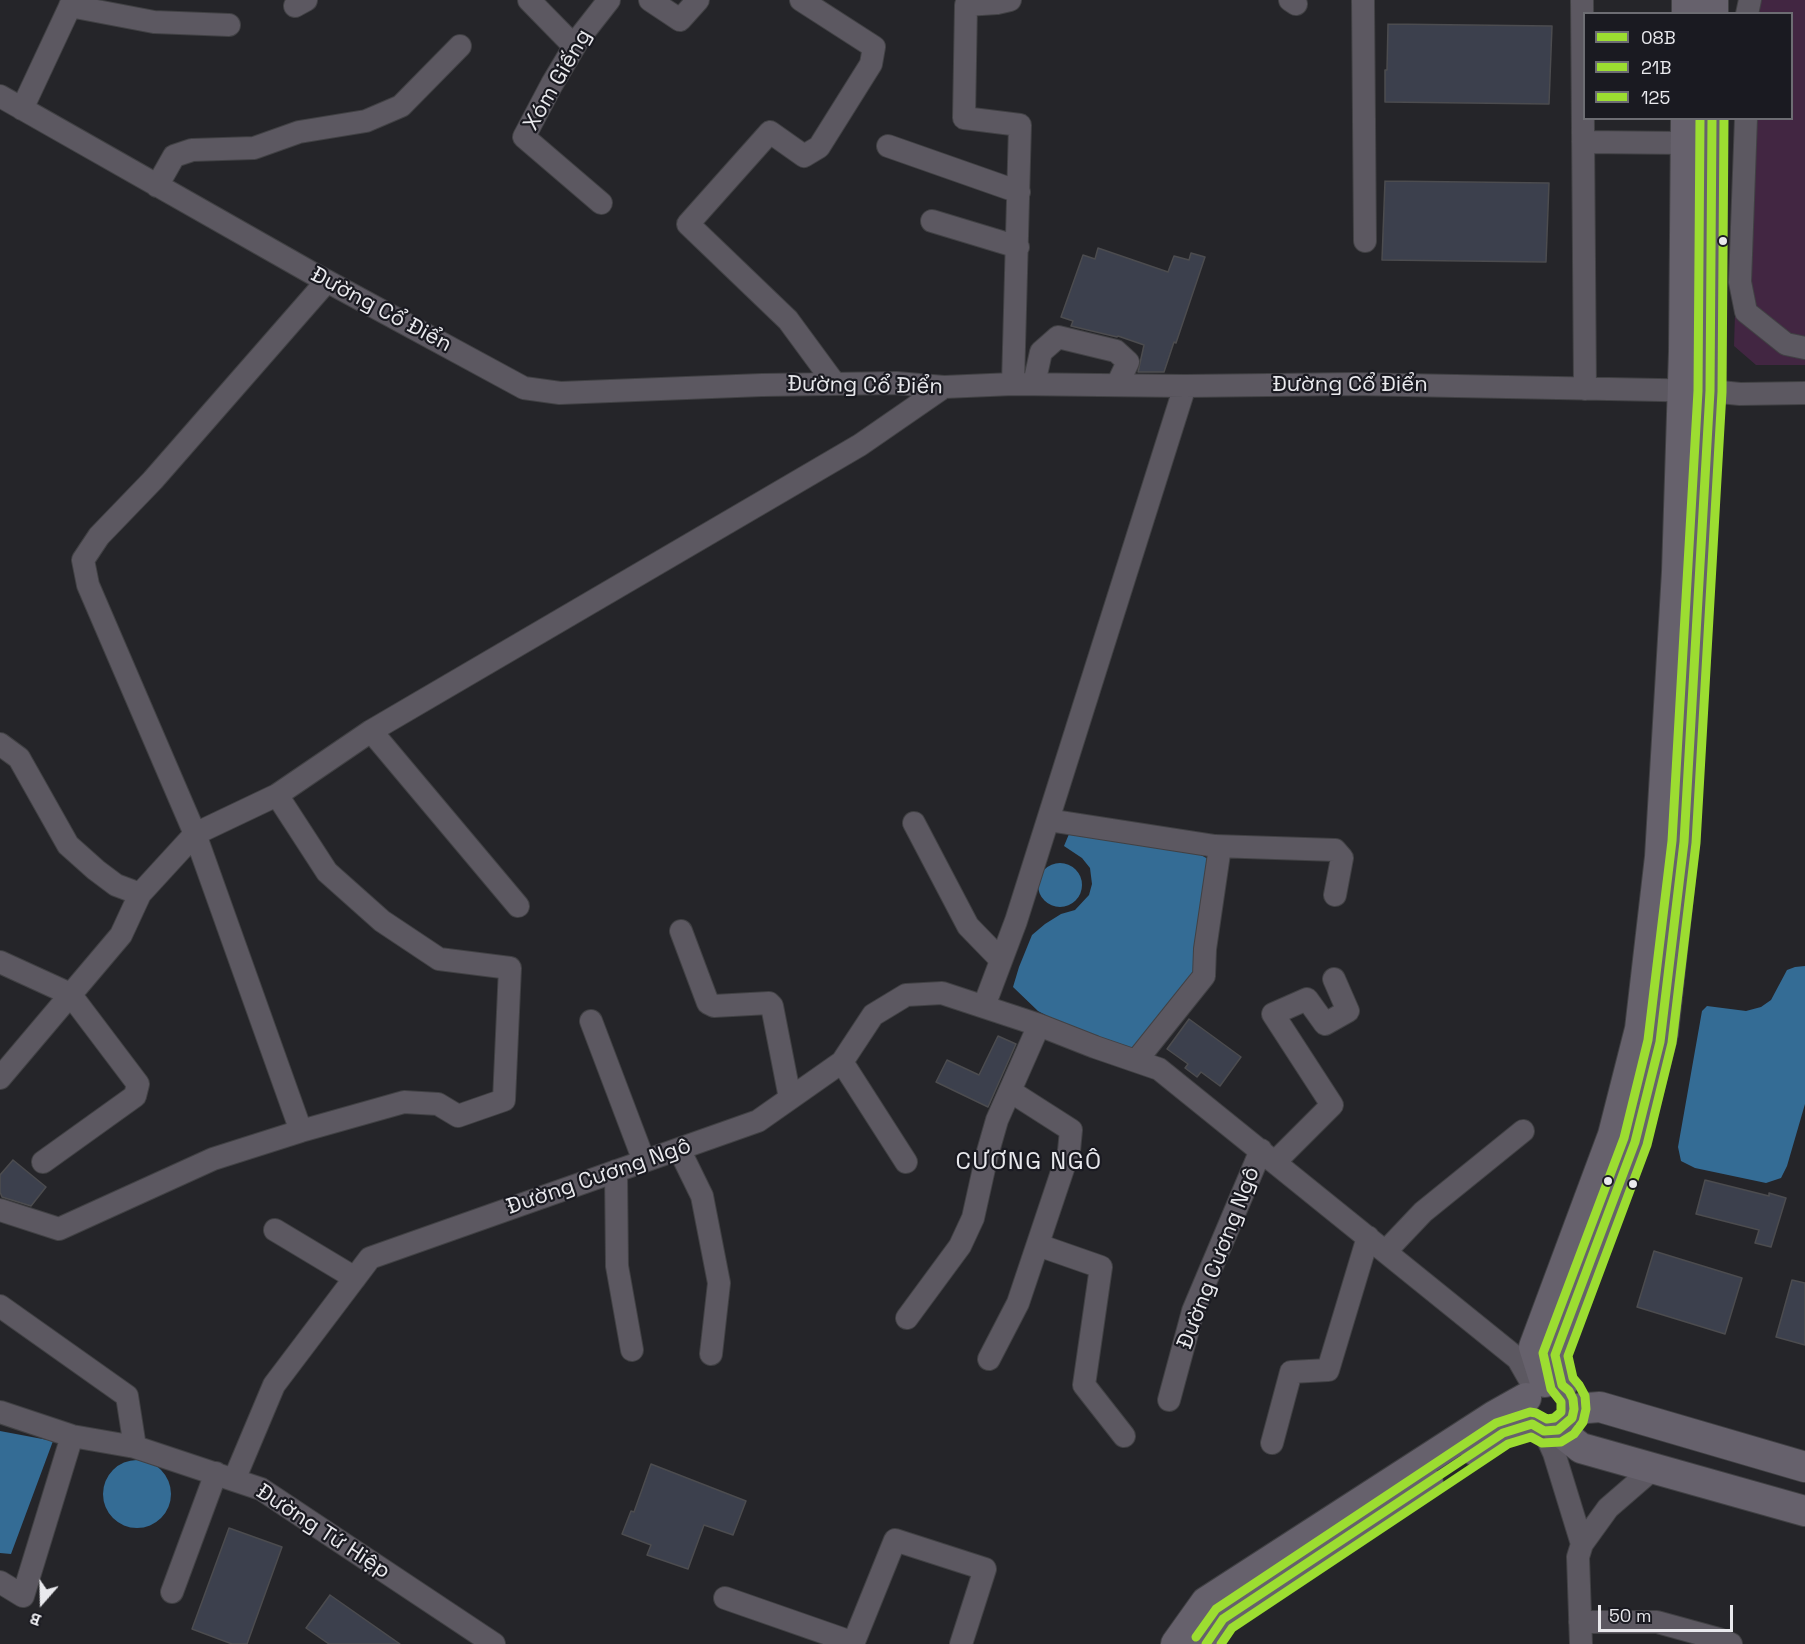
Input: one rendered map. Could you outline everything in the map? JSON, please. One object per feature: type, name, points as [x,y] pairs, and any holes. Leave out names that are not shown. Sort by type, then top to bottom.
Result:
[{"type":"main road","points":[[1193,1641],[1206,1602],[1494,1416],[1547,1406],[1600,1407],[1802,1466],[1796,1508],[1581,1448],[1547,1406],[1555,1355],[1635,1142],[1635,1096],[1663,1033],[1684,842],[1679,731],[1677,572],[1696,392],[1712,120]]},
{"type":"main road","points":[[1686,131],[1696,392]]},
{"type":"street","points":[[529,0],[574,46]]},
{"type":"street","name":"Xóm Giếng","points":[[601,203],[524,137],[574,46],[609,0]]},
{"type":"street","points":[[650,0],[680,20],[699,0]]},
{"type":"street","points":[[801,0],[874,47],[871,64],[819,147],[804,156],[770,132],[688,224],[788,320],[835,384]]},
{"type":"street","points":[[1010,0],[966,5],[964,118],[1020,125],[1018,247],[1023,384]]},
{"type":"street","points":[[1363,0],[1365,241]]},
{"type":"street","points":[[1582,0],[1585,389]]},
{"type":"street","points":[[22,109],[71,3],[154,22],[229,25]]},
{"type":"street","points":[[157,186],[174,156],[192,150],[254,148],[298,132],[366,121],[400,106],[460,46]]},
{"type":"street","name":"Đường Cổ Điển","points":[[0,96],[327,281],[524,388],[560,393],[762,385],[896,383],[944,387],[1023,384],[1185,386],[1354,384],[1740,394],[1805,393]]},
{"type":"street","points":[[1746,120],[1740,282],[1746,312],[1786,344],[1805,348]]},
{"type":"street","points":[[1583,142],[1686,131]]},
{"type":"street","points":[[888,146],[1019,192]]},
{"type":"street","points":[[932,221],[1018,247]]},
{"type":"street","points":[[301,1131],[195,834],[88,585],[83,560],[99,536],[153,480],[327,281]]},
{"type":"street","points":[[1023,384],[1041,352],[1058,337],[1116,351],[1128,362],[1117,385]]},
{"type":"street","points":[[984,1006],[1016,921],[1185,386]]},
{"type":"street","points":[[0,1078],[121,935],[140,894],[195,834],[277,795],[371,731],[860,446],[944,387]]},
{"type":"street","points":[[371,731],[518,906]]},
{"type":"street","points":[[0,744],[19,758],[68,845],[116,885],[140,894]]},
{"type":"street","points":[[0,1210],[59,1229],[213,1159],[301,1131],[404,1102],[438,1104],[458,1116],[504,1100],[510,968],[439,959],[382,921],[327,872],[277,795]]},
{"type":"street","points":[[1047,820],[1220,847],[1335,850],[1342,858],[1335,895]]},
{"type":"street","points":[[914,823],[968,926],[1001,960]]},
{"type":"street","points":[[1136,1061],[1204,975],[1205,949],[1220,847]]},
{"type":"street","points":[[681,931],[708,1003],[714,1006],[769,1003],[772,1006],[790,1098]]},
{"type":"street","points":[[0,962],[70,994],[138,1084],[135,1096],[43,1162]]},
{"type":"street","name":"Đường Cương Ngô","points":[[1169,1400],[1193,1311],[1268,1156],[1332,1105],[1273,1014],[1307,999],[1325,1024],[1348,1011],[1334,979]]},
{"type":"street","name":"Đường Cương Ngô","points":[[172,1592],[225,1476],[274,1385],[370,1258],[758,1121],[842,1062],[873,1015],[906,995],[942,993],[1039,1025],[1159,1069],[1518,1359],[1547,1406],[1554,1453],[1581,1544]]},
{"type":"street","points":[[591,1021],[644,1161]]},
{"type":"street","points":[[907,1318],[960,1246],[974,1218],[997,1120],[1039,1025]]},
{"type":"street","points":[[842,1062],[906,1162]]},
{"type":"street","points":[[989,1359],[1018,1303],[1069,1151],[1071,1130],[1010,1091]]},
{"type":"street","points":[[1386,1251],[1422,1212],[1523,1131]]},
{"type":"street","points":[[679,1149],[702,1196],[719,1284],[711,1354]]},
{"type":"street","points":[[616,1171],[617,1266],[632,1350]]},
{"type":"street","points":[[275,1230],[355,1278]]},
{"type":"street","points":[[1272,1443],[1291,1372],[1328,1370],[1368,1237]]},
{"type":"street","points":[[1038,1245],[1101,1267],[1084,1385],[1124,1436]]},
{"type":"street","points":[[0,1306],[127,1396],[135,1447]]},
{"type":"street","name":"Đường Tứ Hiệp","points":[[0,1412],[72,1436],[135,1447],[261,1489],[494,1644]]},
{"type":"street","points":[[0,1582],[22,1596],[72,1436]]},
{"type":"street","points":[[1581,1644],[1578,1557],[1581,1544],[1608,1508],[1653,1469]]},
{"type":"street","points":[[725,1598],[853,1643],[895,1540],[985,1569],[961,1644]]},
{"type":"street","points":[[1580,1622],[1657,1622],[1731,1644]]},
{"type":"shaded area","points":[[1744,0],[1805,0],[1805,365],[1756,365],[1734,346],[1741,120],[1793,120],[1793,12],[1744,12]]},
{"type":"water","points":[[1069,834],[1194,851],[1208,859],[1194,983],[1134,1049],[1072,1029],[1038,1011],[1013,987],[1032,935],[1061,914],[1075,910],[1089,895],[1092,884],[1090,868],[1082,858],[1064,846]]},
{"type":"water","points":[[1060,863],[1076,869],[1082,885],[1076,901],[1060,907],[1044,901],[1038,885],[1044,869]]},
{"type":"water","points":[[1805,966],[1805,1104],[1787,1166],[1781,1178],[1766,1183],[1695,1168],[1681,1161],[1678,1147],[1702,1011],[1707,1006],[1746,1011],[1761,1007],[1771,1000],[1787,970]]},
{"type":"water","points":[[0,1431],[53,1441],[11,1554],[0,1553]]},
{"type":"water","points":[[137,1460],[150,1463],[161,1470],[168,1481],[171,1494],[168,1507],[161,1518],[150,1525],[137,1528],[124,1525],[113,1518],[106,1507],[103,1494],[106,1481],[113,1470],[124,1463]]},
{"type":"building","points":[[1388,24],[1552,26],[1549,104],[1385,102]]},
{"type":"building","points":[[1385,181],[1549,183],[1546,262],[1382,260]]},
{"type":"building","points":[[1098,248],[1168,272],[1174,256],[1189,260],[1191,253],[1205,257],[1164,372],[1138,372],[1144,345],[1118,336],[1071,326],[1073,321],[1061,317],[1083,255],[1095,259]]},
{"type":"building","points":[[1189,1019],[1241,1057],[1220,1086],[1201,1072],[1197,1077],[1185,1068],[1188,1064],[1167,1049]]},
{"type":"building","points":[[998,1036],[1016,1044],[988,1107],[936,1082],[947,1060],[979,1075]]},
{"type":"building","points":[[13,1160],[46,1187],[31,1206],[2,1197],[0,1192],[0,1175]]},
{"type":"building","points":[[1705,1180],[1786,1198],[1771,1247],[1755,1243],[1759,1230],[1696,1214]]},
{"type":"building","points":[[1654,1251],[1742,1278],[1725,1334],[1637,1307]]},
{"type":"building","points":[[1792,1280],[1805,1283],[1805,1345],[1776,1337]]},
{"type":"building","points":[[651,1464],[746,1501],[733,1535],[704,1525],[688,1569],[647,1555],[651,1545],[622,1534],[631,1511],[634,1512]]},
{"type":"building","points":[[229,1528],[282,1547],[247,1644],[232,1644],[192,1629]]},
{"type":"building","points":[[330,1595],[400,1644],[329,1644],[306,1628]]},
{"type":"transit line","name":"125","points":[[1196,1637],[1216,1609],[1496,1423],[1530,1412],[1547,1419],[1554,1418],[1561,1412],[1561,1402],[1551,1389],[1543,1353],[1624,1138],[1648,1040],[1672,841],[1698,391],[1700,120]]},
{"type":"transit line","name":"08B","points":[[1206,1644],[1223,1619],[1503,1433],[1532,1424],[1544,1431],[1558,1430],[1572,1418],[1573,1399],[1562,1385],[1555,1355],[1635,1142],[1660,1042],[1684,842],[1710,391],[1712,120]]},
{"type":"transit line","name":"21B","points":[[1221,1644],[1232,1628],[1508,1444],[1531,1437],[1542,1443],[1561,1442],[1574,1434],[1583,1422],[1586,1409],[1585,1396],[1573,1378],[1568,1356],[1647,1145],[1672,1043],[1696,843],[1722,392],[1724,120]]},
{"type":"district","name":"CƯƠNG NGÔ","points":[[1029,1162]]}]
